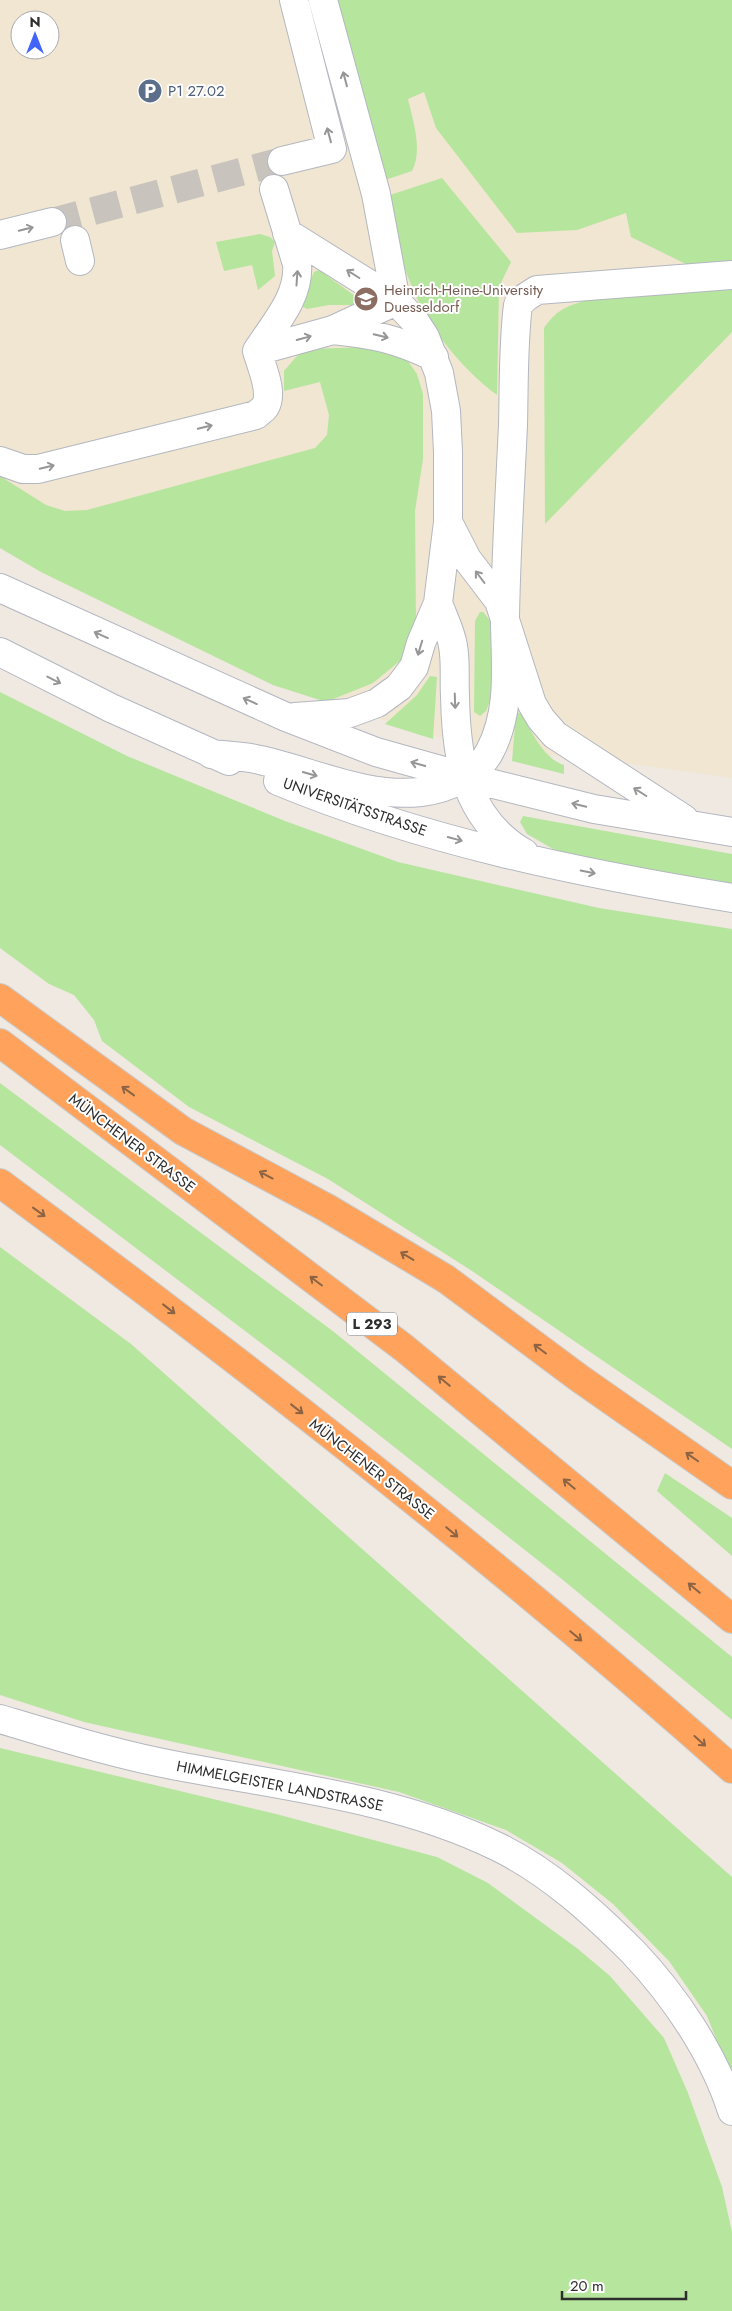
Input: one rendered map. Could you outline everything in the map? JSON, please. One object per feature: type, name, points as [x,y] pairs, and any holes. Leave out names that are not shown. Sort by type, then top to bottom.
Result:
[{"type":"highway","points":[[0,998],[183,1131],[327,1208],[446,1279],[579,1378],[732,1484]]},
{"type":"highway","name":"MÜNCHENER STRASSE","points":[[0,1043],[404,1348],[732,1619]]},
{"type":"highway","name":"MÜNCHENER STRASSE","points":[[0,1183],[125,1275],[414,1501],[683,1726],[732,1770]]},
{"type":"street","points":[[282,161],[332,149],[294,0]]},
{"type":"street","points":[[323,0],[376,194],[396,301]]},
{"type":"street","points":[[0,461],[23,469],[38,469],[256,415],[265,408],[268,400],[267,390],[257,351],[296,288],[298,275],[297,264],[274,189]]},
{"type":"street","points":[[0,235],[52,222]]},
{"type":"street","points":[[286,717],[350,713],[377,703],[399,687],[414,667],[421,643],[438,603],[448,522],[446,411],[434,357],[425,337],[414,320],[396,301],[287,233]]},
{"type":"street","points":[[211,754],[259,759],[363,790],[393,793],[422,792],[442,787],[465,777],[490,753],[499,731],[507,693],[505,618],[518,305],[526,296],[537,290],[732,275]]},
{"type":"street","points":[[257,351],[333,330],[396,301]]},
{"type":"street","points":[[333,330],[373,334],[390,338],[434,357]]},
{"type":"street","points":[[448,522],[467,559],[498,601],[532,704],[541,719],[556,735],[696,827]]},
{"type":"street","points":[[0,588],[286,717],[376,752],[465,777],[594,809],[732,832]]},
{"type":"street","points":[[438,603],[453,646],[456,737],[465,777],[485,820],[506,841],[540,862]]},
{"type":"street","name":"UNIVERSITÄTSSTRASSE","points":[[0,652],[111,708],[211,754],[304,792],[392,822],[540,862],[652,885],[732,898]]},
{"type":"street","name":"HIMMELGEISTER LANDSTRASSE","points":[[0,1719],[82,1743],[182,1767],[313,1790],[389,1808],[446,1826],[498,1848],[546,1876],[598,1917],[653,1972],[691,2026],[727,2095],[732,2111]]},
{"type":"shaded area","name":"Heinrich-Heine-University Duesseldorf","points":[[0,0],[732,0],[732,778],[648,766],[466,746],[273,685],[41,572],[0,548]]},
{"type":"green space","points":[[333,0],[732,0],[732,267],[698,270],[631,237],[626,213],[577,230],[517,233],[436,128],[424,92],[408,99],[417,145],[417,154],[412,171],[385,180]]},
{"type":"green space","points":[[442,178],[511,262],[499,287],[497,395],[469,371],[433,327],[415,294],[404,267],[399,248],[387,196]]},
{"type":"green space","points":[[260,234],[270,237],[275,242],[272,251],[275,276],[258,290],[252,265],[224,271],[216,242]]},
{"type":"green space","points":[[319,270],[362,301],[362,305],[329,305],[307,309],[301,306],[301,301],[314,272]]},
{"type":"green space","points":[[732,281],[732,332],[545,524],[544,328],[548,322],[561,310],[584,301]]},
{"type":"green space","points":[[370,347],[405,357],[417,374],[423,394],[423,459],[415,511],[416,622],[401,660],[373,683],[326,702],[273,685],[41,572],[0,548],[0,476],[46,505],[65,511],[87,510],[315,448],[327,435],[329,415],[320,382],[284,391],[284,371],[306,349]]},
{"type":"green space","points":[[480,612],[483,612],[492,623],[493,658],[491,698],[486,711],[480,716],[474,712],[475,621]]},
{"type":"green space","points":[[430,676],[437,677],[433,739],[385,724],[417,695]]},
{"type":"green space","points":[[0,692],[127,756],[285,821],[398,862],[599,908],[732,929],[732,1449],[472,1271],[328,1179],[189,1107],[102,1041],[94,1020],[74,995],[49,984],[0,948]]},
{"type":"green space","points":[[516,713],[521,713],[534,736],[550,757],[564,765],[564,774],[512,761]]},
{"type":"green space","points":[[523,816],[732,854],[732,885],[583,858],[553,849],[527,834],[520,822]]},
{"type":"green space","points":[[0,1083],[334,1332],[732,1657],[732,1720],[563,1580],[294,1368],[0,1145]]},
{"type":"green space","points":[[0,1247],[131,1344],[732,1877],[732,2079],[707,2016],[669,1961],[613,1904],[562,1863],[506,1830],[399,1792],[84,1722],[0,1695]]},
{"type":"green space","points":[[665,1473],[732,1518],[732,1556],[657,1491]]},
{"type":"green space","points":[[0,1748],[276,1814],[437,1857],[488,1883],[578,1949],[610,1976],[664,2038],[688,2093],[722,2187],[732,2232],[732,2311],[0,2311]]},
{"type":"tunnel","points":[[52,222],[282,161]]},
{"type":"place","name":"P1 27.02","points":[[150,91]]},
{"type":"place","name":"Heinrich-Heine-University Duesseldorf","points":[[366,299]]}]
